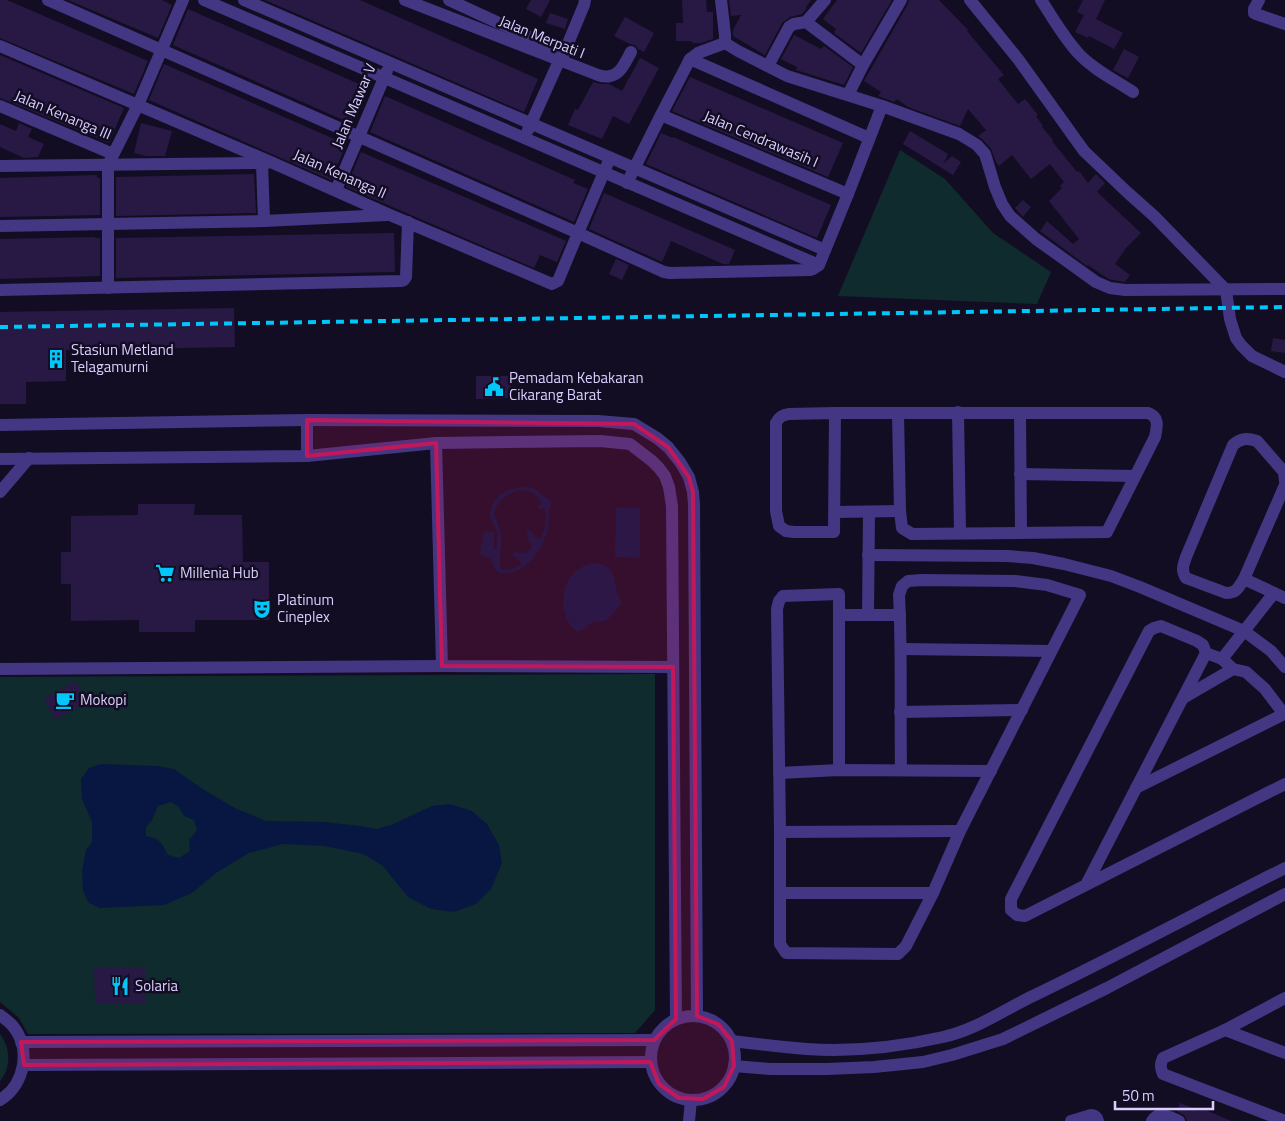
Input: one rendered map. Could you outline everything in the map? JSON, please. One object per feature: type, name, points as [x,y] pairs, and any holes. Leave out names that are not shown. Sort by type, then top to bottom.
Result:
[{"type":"street","points":[[48,0],[578,232],[667,273],[814,269],[819,265],[882,106]]},
{"type":"street","points":[[108,288],[110,159],[138,106],[184,0]]},
{"type":"street","points":[[204,0],[819,265]]},
{"type":"street","points":[[244,0],[824,250]]},
{"type":"street","name":"Jalan Merpati I","points":[[405,0],[562,57],[588,73],[598,76],[610,76],[619,71],[631,52]]},
{"type":"street","points":[[449,0],[562,57]]},
{"type":"street","points":[[524,138],[562,57],[585,0]]},
{"type":"street","points":[[721,0],[725,42]]},
{"type":"street","points":[[768,66],[788,27],[806,22],[825,0]]},
{"type":"street","points":[[848,95],[863,65],[901,0]]},
{"type":"street","points":[[970,0],[1018,59],[1084,151],[1154,216],[1226,290],[1230,319],[1236,338],[1241,345],[1252,356],[1285,372]]},
{"type":"street","points":[[1041,0],[1056,25],[1080,54],[1102,72],[1133,92]]},
{"type":"street","points":[[1259,0],[1254,13],[1285,24]]},
{"type":"street","points":[[806,22],[863,65]]},
{"type":"street","points":[[627,183],[690,59],[698,53],[725,42]]},
{"type":"street","points":[[725,42],[738,51],[787,76],[882,106],[959,134],[977,145],[985,154],[998,195],[1010,216],[1036,239],[1096,282],[1110,288],[1125,290],[1285,289]]},
{"type":"street","name":"Jalan Kenanga II","points":[[0,46],[552,284],[558,281],[610,158]]},
{"type":"street","points":[[690,59],[869,138]]},
{"type":"street","name":"Jalan Mawar V","points":[[336,190],[390,63]]},
{"type":"street","name":"Jalan Kenanga III","points":[[0,106],[110,159]]},
{"type":"street","name":"Jalan Cendrawasih I","points":[[661,114],[848,194]]},
{"type":"street","points":[[0,166],[110,159],[268,163],[264,221]]},
{"type":"street","points":[[0,226],[264,221],[390,214]]},
{"type":"street","points":[[0,290],[401,281],[406,277],[408,222]]},
{"type":"street","points":[[958,412],[960,533]]},
{"type":"street","points":[[835,413],[834,532],[786,531],[779,526],[776,511],[776,423],[778,418],[783,415],[835,413],[898,414],[958,412],[1148,413],[1157,419],[1157,428],[1155,437],[1106,532],[912,534],[902,528],[900,511],[898,414]]},
{"type":"street","points":[[1020,412],[1021,533]]},
{"type":"street","points":[[0,424],[307,420],[598,421],[634,424],[668,447],[680,462],[689,478],[694,504],[697,1016]]},
{"type":"street","points":[[307,420],[307,456]]},
{"type":"street","points":[[1251,439],[1257,440],[1284,472],[1285,483],[1244,579],[1232,593],[1226,592],[1186,578],[1183,573],[1183,566],[1233,445],[1239,440],[1251,439]]},
{"type":"street","points":[[0,459],[307,456],[436,444],[600,441],[630,444],[652,461],[665,476],[672,506],[676,1019]]},
{"type":"street","points":[[436,444],[442,666]]},
{"type":"street","points":[[0,492],[29,458]]},
{"type":"street","points":[[1020,474],[1135,476]]},
{"type":"street","points":[[835,512],[900,511]]},
{"type":"street","points":[[868,615],[869,512]]},
{"type":"street","points":[[868,555],[1007,556],[1033,558],[1111,576],[1244,631],[1271,651],[1285,667]]},
{"type":"street","points":[[1222,659],[1244,631],[1279,596],[1244,579]]},
{"type":"street","points":[[839,770],[839,594],[783,596],[776,609],[780,944],[786,953],[898,954],[906,946],[933,893],[960,831],[1080,595],[1047,585],[1015,581],[922,580],[908,581],[902,586],[899,595],[901,649],[900,770]]},
{"type":"street","points":[[839,615],[900,615]]},
{"type":"street","points":[[1087,883],[1206,653],[1203,645],[1197,641],[1161,626],[1154,628],[1149,631],[1011,899],[1011,910],[1017,915],[1025,916],[1285,784]]},
{"type":"street","points":[[901,649],[1051,651]]},
{"type":"street","points":[[1136,788],[1285,715],[1265,689],[1246,672],[1233,669],[1222,659],[1206,653]]},
{"type":"street","points":[[0,670],[442,666],[673,667]]},
{"type":"street","points":[[1182,699],[1233,669]]},
{"type":"street","points":[[900,712],[1022,710]]},
{"type":"street","points":[[779,772],[839,770],[991,771]]},
{"type":"street","points":[[780,832],[960,831]]},
{"type":"street","points":[[732,1042],[808,1049],[863,1049],[945,1037],[974,1026],[1285,868]]},
{"type":"street","points":[[780,893],[933,893]]},
{"type":"street","points":[[734,1066],[770,1069],[874,1067],[924,1062],[952,1055],[1003,1039],[1107,988],[1285,894]]},
{"type":"street","points":[[1285,998],[1225,1030],[1163,1058],[1161,1062],[1163,1074],[1285,1121]]},
{"type":"street","points":[[0,1015],[12,1026],[21,1042],[24,1053],[24,1065],[20,1078],[14,1089],[0,1100]]},
{"type":"street","points":[[686,1016],[708,1018],[718,1024],[732,1042],[735,1054],[731,1077],[724,1087],[703,1099],[679,1098],[668,1093],[653,1074],[650,1051],[654,1040],[659,1031],[676,1019],[686,1016]]},
{"type":"street","points":[[1225,1030],[1285,1053]]},
{"type":"street","points":[[21,1042],[654,1040]]},
{"type":"street","points":[[24,1065],[650,1062]]},
{"type":"street","points":[[689,1121],[692,1100]]},
{"type":"street","points":[[1071,1121],[1091,1115],[1094,1115],[1097,1119]]},
{"type":"street","points":[[1152,1121],[1159,1115],[1165,1115],[1179,1121]]},
{"type":"highlighted area","points":[[307,420],[634,424],[668,447],[689,477],[693,492],[697,1016],[718,1024],[732,1041],[734,1066],[724,1087],[703,1099],[679,1098],[659,1084],[650,1062],[24,1065],[21,1042],[654,1040],[676,1019],[673,667],[442,666],[436,443],[307,456]]},
{"type":"green space","points":[[900,150],[945,179],[993,233],[1051,272],[1037,304],[838,296]]},
{"type":"green space","points":[[655,674],[655,1010],[635,1033],[28,1034],[19,1018],[0,1002],[0,677]]},
{"type":"green space","points":[[0,1034],[8,1051],[8,1063],[0,1081]]},
{"type":"water","points":[[527,487],[534,489],[551,501],[549,526],[540,549],[526,566],[513,572],[500,573],[496,571],[490,559],[480,553],[486,531],[494,532],[494,550],[496,550],[497,532],[490,516],[493,504],[503,493],[512,489]],"holes":[[[522,490],[534,494],[542,503],[538,507],[540,510],[544,507],[546,519],[544,531],[541,539],[535,538],[531,530],[526,531],[532,546],[531,548],[525,552],[515,552],[512,555],[520,561],[521,565],[501,570],[501,536],[494,513],[504,497]]]},
{"type":"water","points":[[616,507],[640,508],[640,558],[615,557]]},
{"type":"water","points":[[597,563],[607,567],[613,573],[621,604],[607,620],[591,623],[583,630],[577,631],[570,624],[565,614],[563,604],[566,584],[578,569]]},
{"type":"water","points":[[101,764],[157,766],[174,769],[204,790],[235,808],[266,821],[324,822],[376,829],[391,825],[432,806],[450,804],[472,811],[487,824],[499,845],[502,863],[491,889],[476,904],[454,912],[431,909],[408,897],[383,866],[363,854],[325,846],[283,844],[249,853],[216,873],[192,893],[164,905],[100,908],[89,903],[83,891],[82,871],[86,850],[92,842],[92,822],[82,799],[81,779],[89,768]],"holes":[[[171,802],[179,807],[184,816],[194,820],[197,830],[189,840],[190,851],[179,858],[168,855],[160,842],[155,838],[146,836],[146,827],[152,820],[158,806]]]},
{"type":"building","points":[[0,0],[7,0],[148,61],[134,94],[0,38]]},
{"type":"building","points":[[68,0],[162,0],[172,5],[158,38]]},
{"type":"building","points":[[265,0],[360,0],[538,79],[524,112]]},
{"type":"building","points":[[531,0],[550,0],[541,17],[526,9]]},
{"type":"building","points":[[682,0],[706,0],[707,12],[713,12],[713,39],[701,43],[676,41],[676,23],[683,23]]},
{"type":"building","points":[[729,0],[811,0],[802,14],[790,17],[782,23],[765,55],[733,36],[733,30],[741,15],[731,16]]},
{"type":"building","points":[[837,0],[892,0],[861,53],[834,33],[836,29],[823,19]]},
{"type":"building","points":[[909,0],[939,0],[968,30],[1004,75],[998,79],[1018,104],[1025,99],[1038,115],[1036,116],[1042,127],[1077,172],[1079,171],[1088,183],[1096,174],[1105,183],[1097,192],[1141,233],[1126,248],[1115,264],[1130,275],[1125,282],[1107,278],[1087,266],[1040,231],[1047,221],[1073,244],[1079,239],[1049,201],[1062,188],[1060,186],[1064,182],[1050,164],[1031,179],[1012,155],[999,166],[991,149],[978,136],[986,130],[968,109],[960,126],[908,107],[897,99],[894,102],[878,96],[881,92],[864,81]]},
{"type":"building","points":[[1083,0],[1105,0],[1096,19],[1123,33],[1114,49],[1089,36],[1088,38],[1075,32],[1084,15],[1077,12]]},
{"type":"building","points":[[188,9],[366,87],[350,123],[173,45]]},
{"type":"building","points":[[550,13],[568,19],[565,29],[546,23]]},
{"type":"building","points":[[625,17],[654,33],[644,52],[635,45],[614,36]]},
{"type":"building","points":[[794,35],[821,49],[824,46],[853,67],[844,85],[796,70],[797,67],[781,59]]},
{"type":"building","points":[[1124,49],[1139,57],[1128,78],[1113,70]]},
{"type":"building","points":[[0,55],[124,108],[109,143],[0,98]]},
{"type":"building","points":[[640,58],[659,68],[629,124],[613,116],[602,139],[568,125],[575,109],[578,110],[593,82],[609,84],[622,91]]},
{"type":"building","points":[[164,64],[346,145],[331,180],[149,100]]},
{"type":"building","points":[[690,77],[843,143],[828,177],[672,111]]},
{"type":"building","points":[[385,96],[575,180],[573,183],[588,189],[574,222],[370,132]]},
{"type":"building","points":[[19,123],[32,129],[28,137],[44,144],[38,157],[24,158],[0,147],[0,124],[16,131]]},
{"type":"building","points":[[141,123],[172,131],[165,156],[146,156],[134,153]]},
{"type":"building","points":[[910,131],[948,154],[944,163],[952,156],[961,162],[953,175],[903,144]]},
{"type":"building","points":[[661,133],[831,205],[817,238],[646,164]]},
{"type":"building","points":[[361,152],[566,241],[557,262],[540,255],[534,268],[346,187]]},
{"type":"building","points":[[254,174],[256,213],[116,216],[116,177]]},
{"type":"building","points":[[97,175],[97,178],[100,178],[100,215],[0,217],[0,178]]},
{"type":"building","points":[[604,193],[735,250],[729,264],[723,264],[671,241],[662,262],[589,229]]},
{"type":"building","points":[[1023,200],[1031,207],[1023,217],[1015,208]]},
{"type":"building","points":[[394,233],[395,272],[116,278],[116,238]]},
{"type":"building","points":[[100,238],[100,276],[0,279],[0,239]]},
{"type":"building","points":[[616,259],[629,265],[622,280],[609,274]]},
{"type":"building","name":"Stasiun Metland Telagamurni","points":[[234,308],[235,347],[66,350],[66,381],[26,382],[26,404],[0,404],[0,312]]},
{"type":"building","points":[[1273,338],[1285,340],[1285,353],[1271,351]]},
{"type":"building","name":"Pemadam Kebakaran Cikarang Barat","points":[[476,376],[511,376],[511,398],[476,399]]},
{"type":"building","name":"Millenia Hub","points":[[138,504],[195,504],[194,515],[242,515],[243,562],[269,562],[269,620],[195,620],[195,632],[139,632],[139,620],[71,621],[71,584],[61,584],[61,552],[71,552],[71,516],[138,515]]},
{"type":"building","name":"Mokopi","points":[[75,681],[87,702],[55,720],[44,699]]},
{"type":"building","name":"Solaria","points":[[145,967],[145,1003],[95,1004],[94,968]]},
{"type":"building","points":[[1180,1103],[1200,1111],[1201,1108],[1231,1121],[1187,1121],[1185,1116],[1177,1111]]},
{"type":"railway","points":[[0,327],[1285,307]]},
{"type":"place","name":"Stasiun Metland Telagamurni","points":[[56,359]]},
{"type":"place","name":"Pemadam Kebakaran Cikarang Barat","points":[[494,387]]},
{"type":"place","name":"Millenia Hub","points":[[165,573]]},
{"type":"place","name":"Platinum Cineplex","points":[[262,609]]},
{"type":"place","name":"Mokopi","points":[[65,700]]},
{"type":"place","name":"Solaria","points":[[120,986]]}]
